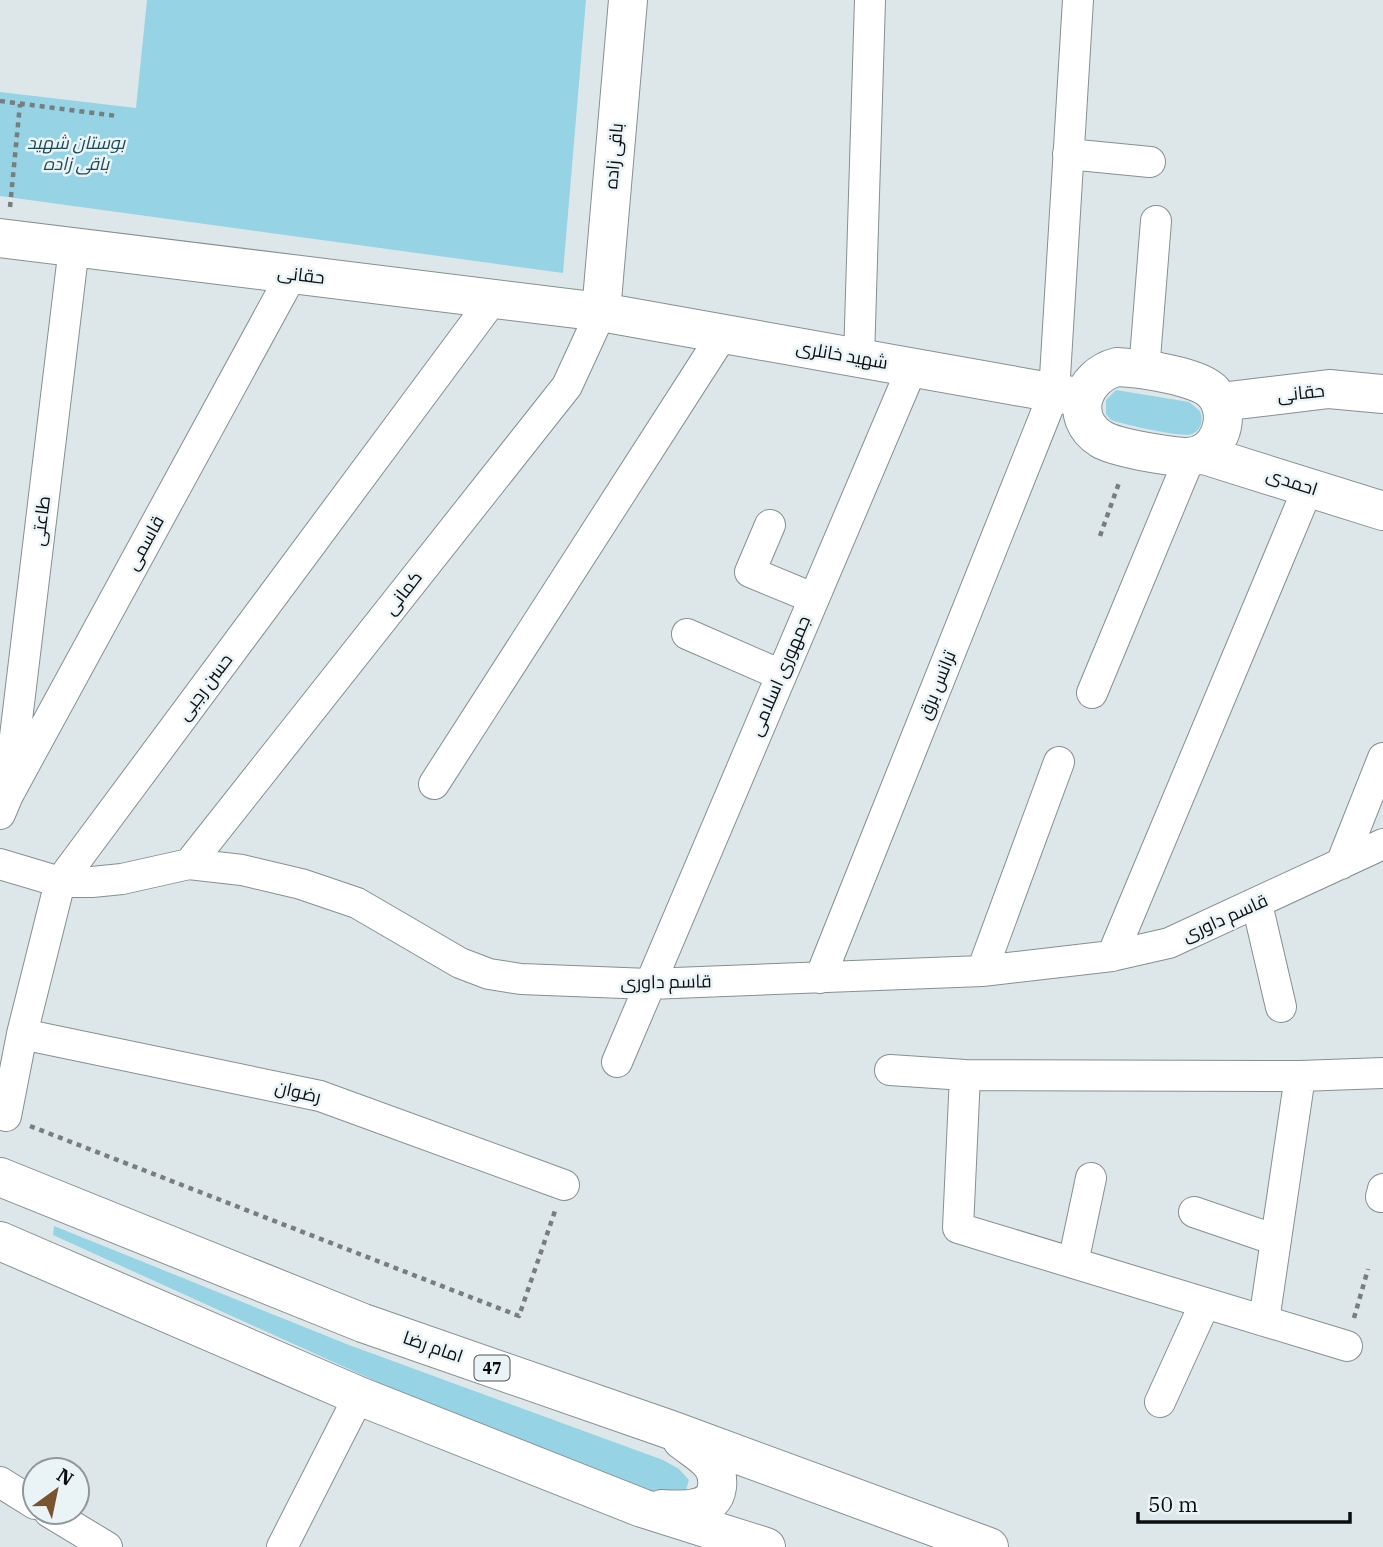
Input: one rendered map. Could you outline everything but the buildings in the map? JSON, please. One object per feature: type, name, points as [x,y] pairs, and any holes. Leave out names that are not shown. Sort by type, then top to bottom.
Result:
[{"type":"main road","name":"باقی زاده","points":[[601,312],[628,0]]},
{"type":"main road","name":"حقانی","points":[[4,238],[601,312]]},
{"type":"main road","name":"شهید خانلری","points":[[601,312],[1068,396]]},
{"type":"main road","points":[[1068,396],[1087,387],[1105,370],[1116,368],[1204,384],[1220,402],[1224,414],[1219,437],[1212,447],[1195,456]]},
{"type":"main road","name":"حقانی","points":[[1220,402],[1329,389],[1383,394]]},
{"type":"main road","name":"احمدی","points":[[1068,396],[1093,433],[1114,445],[1195,456],[1383,511]]},
{"type":"main road","name":"امام رضا","points":[[0,1177],[363,1323],[671,1430],[989,1547]]},
{"type":"main road","points":[[0,1241],[359,1396],[642,1508],[766,1547]]},
{"type":"main road","points":[[642,1508],[696,1509],[710,1502],[717,1489],[717,1474],[711,1464],[671,1430]]},
{"type":"street","points":[[859,358],[870,0]]},
{"type":"street","name":"ترانس برق","points":[[820,978],[1068,396],[1069,153],[1078,0]]},
{"type":"street","points":[[1069,153],[1150,162]]},
{"type":"street","points":[[1144,371],[1156,221]]},
{"type":"street","name":"طاعتی","points":[[4,804],[74,247]]},
{"type":"street","name":"قاسمی","points":[[4,804],[292,274]]},
{"type":"street","name":"حسن رجبی","points":[[6,1116],[22,1034],[60,881],[493,299]]},
{"type":"street","name":"کمانی","points":[[189,864],[567,386],[601,312]]},
{"type":"street","points":[[434,784],[723,334]]},
{"type":"street","name":"جمهوری اسلامی","points":[[617,1062],[912,368]]},
{"type":"street","points":[[1092,693],[1195,456]]},
{"type":"street","points":[[1112,956],[1308,488]]},
{"type":"street","points":[[771,525],[750,572],[813,598]]},
{"type":"street","points":[[687,634],[781,675]]},
{"type":"street","points":[[1341,864],[1383,758]]},
{"type":"street","points":[[982,971],[1059,762]]},
{"type":"street","name":"قاسم داوری","points":[[0,864],[60,881],[92,882],[122,879],[189,864],[242,870],[302,884],[357,903],[460,963],[489,974],[521,979],[649,984],[982,971],[1112,956],[1169,943],[1383,844]]},
{"type":"street","points":[[1257,904],[1281,1007]]},
{"type":"street","name":"رضوان","points":[[22,1034],[320,1096],[564,1185]]},
{"type":"street","points":[[890,1070],[965,1075],[1300,1076],[1383,1073]]},
{"type":"street","points":[[965,1075],[958,1228],[1347,1346]]},
{"type":"street","points":[[1264,1321],[1300,1076]]},
{"type":"street","points":[[1073,1263],[1091,1178]]},
{"type":"street","points":[[1194,1212],[1276,1240]]},
{"type":"street","points":[[1160,1402],[1205,1303]]},
{"type":"street","points":[[282,1547],[359,1396]]},
{"type":"street","points":[[0,1482],[21,1495]]},
{"type":"street","points":[[72,1526],[107,1547]]},
{"type":"path","points":[[0,101],[117,116]]},
{"type":"path","points":[[4,238],[20,104]]},
{"type":"path","points":[[1100,536],[1121,475]]},
{"type":"path","points":[[6,1116],[519,1316],[564,1185]]},
{"type":"path","points":[[1347,1346],[1368,1269]]},
{"type":"green space","name":"بوستان شهید باقی زاده","points":[[147,0],[586,0],[563,273],[0,196],[0,92],[136,108]]},
{"type":"green space","points":[[1116,390],[1189,402],[1200,411],[1200,427],[1192,434],[1186,435],[1111,420],[1106,414],[1106,400]]},
{"type":"green space","points":[[54,1226],[349,1345],[663,1460],[679,1469],[689,1480],[686,1490],[677,1496],[664,1496],[479,1428],[53,1235]]}]
